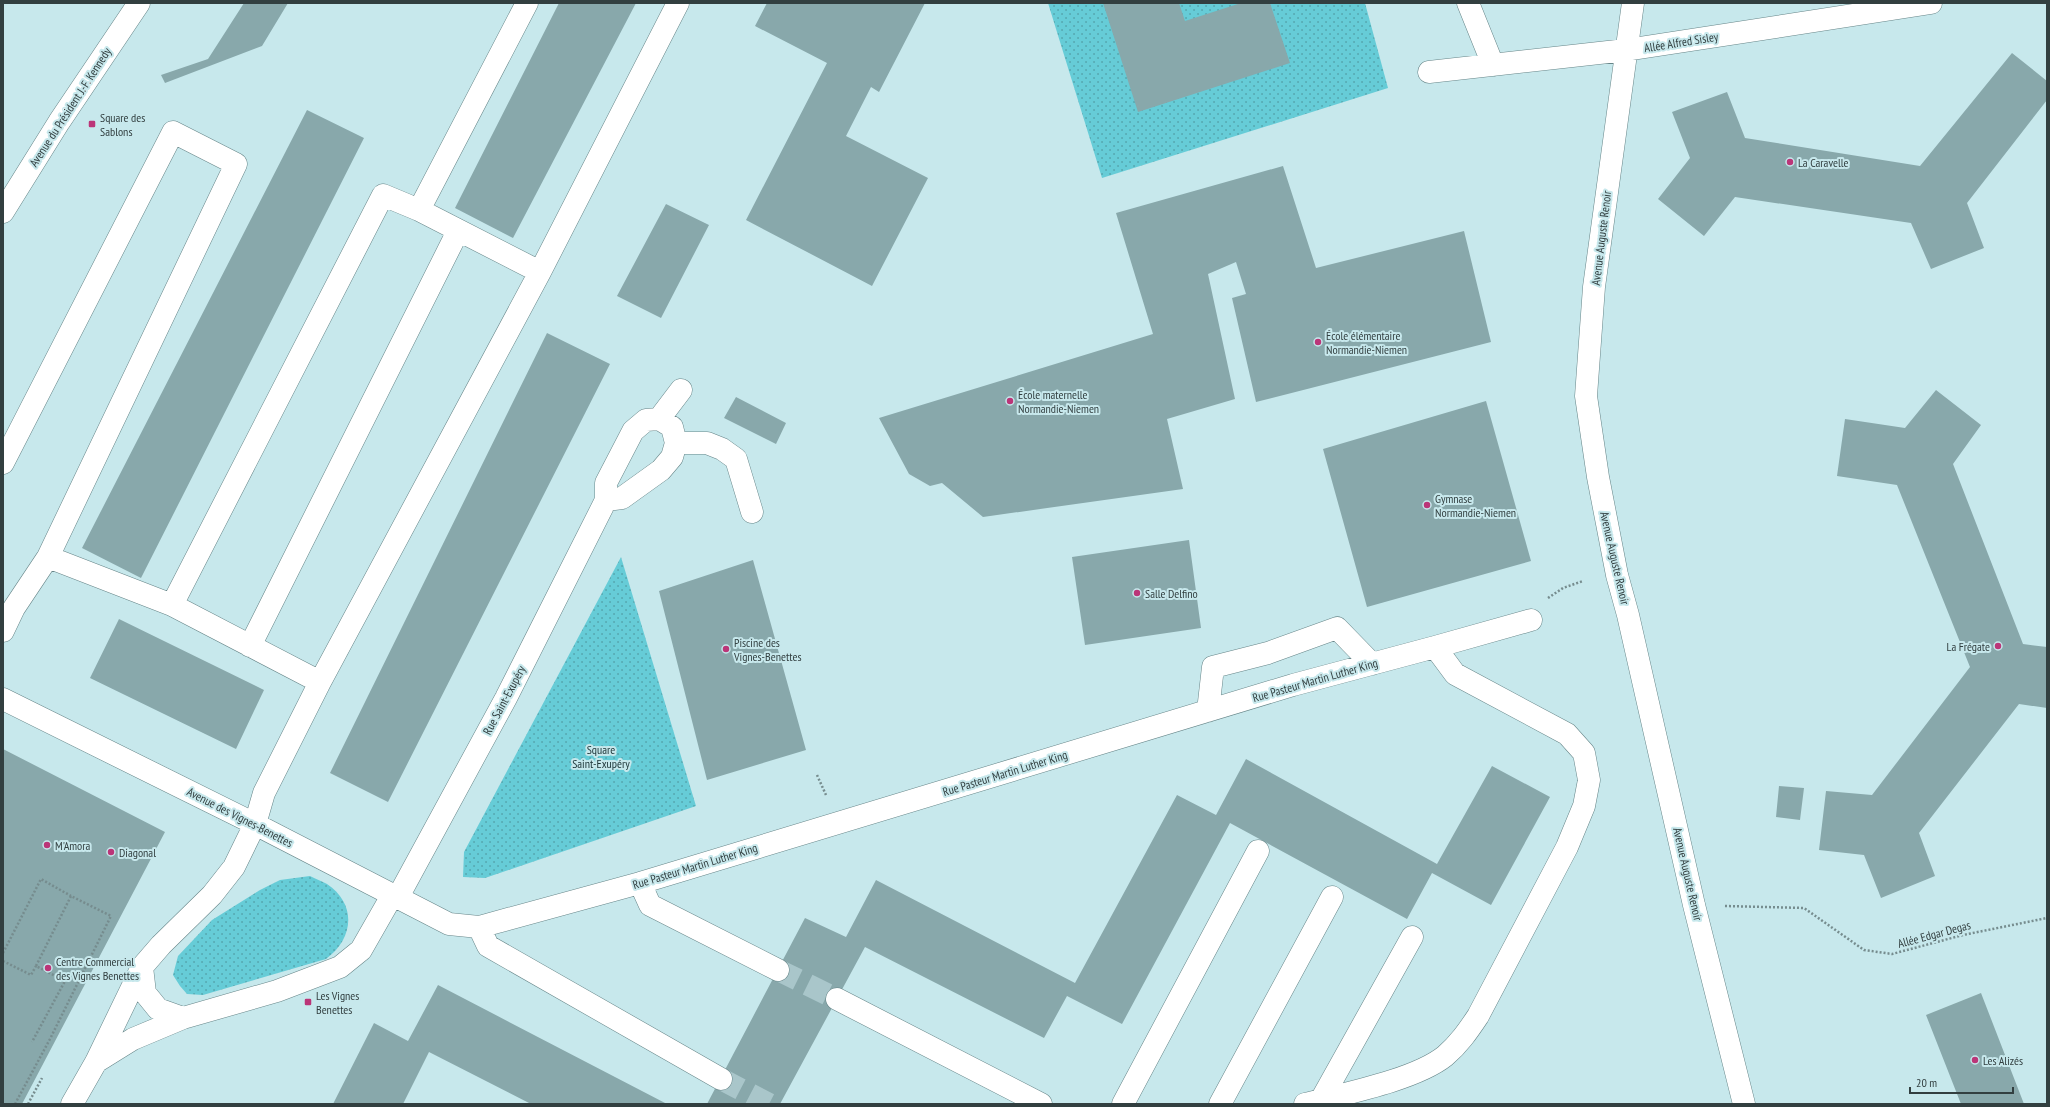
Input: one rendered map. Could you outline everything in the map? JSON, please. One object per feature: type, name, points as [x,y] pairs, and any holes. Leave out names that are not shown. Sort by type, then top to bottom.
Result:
[{"type":"street","name":"Avenue du Président J.-F. Kennedy","points":[[3,212],[59,122],[138,3]]},
{"type":"street","points":[[419,210],[527,3]]},
{"type":"street","points":[[72,1104],[96,1062],[142,967],[161,945],[212,896],[234,867],[255,824],[264,793],[320,682],[540,272],[678,3]]},
{"type":"street","points":[[1468,3],[1493,65]]},
{"type":"street","name":"Avenue Auguste Renoir","points":[[1633,3],[1594,287],[1586,396],[1598,476],[1617,575],[1648,697],[1694,905],[1744,1104]]},
{"type":"street","name":"Allée Alfred Sisley","points":[[1429,72],[1626,50],[1931,3]]},
{"type":"street","points":[[3,463],[173,132],[236,164],[48,558],[8,605],[3,631]]},
{"type":"street","points":[[172,605],[383,195],[419,210],[540,272]]},
{"type":"street","points":[[250,646],[458,231]]},
{"type":"street","points":[[606,500],[622,498],[661,470],[672,457],[676,443],[672,427],[659,419],[681,390]]},
{"type":"street","name":"Rue Saint-Exupéry","points":[[96,1062],[134,1039],[183,1018],[277,991],[340,967],[361,950],[396,895],[506,698],[606,500],[606,482],[632,432],[646,420],[659,419]]},
{"type":"street","points":[[676,443],[707,443],[722,449],[736,459],[752,512]]},
{"type":"street","points":[[48,558],[172,605],[320,682]]},
{"type":"street","name":"Rue Pasteur Martin Luther King","points":[[479,927],[640,883],[1293,685],[1531,620]]},
{"type":"street","points":[[1208,711],[1213,667],[1268,653],[1337,628],[1372,664]]},
{"type":"street","points":[[1313,1102],[1409,1075],[1444,1057],[1464,1038],[1567,847],[1584,806],[1589,780],[1584,753],[1567,734],[1456,674],[1435,647]]},
{"type":"street","name":"Avenue des Vignes-Benettes","points":[[3,698],[396,895],[449,924],[479,927]]},
{"type":"street","points":[[1123,1104],[1258,851]]},
{"type":"street","points":[[640,883],[650,905],[778,970]]},
{"type":"street","points":[[1220,1104],[1332,897]]},
{"type":"street","points":[[479,927],[488,946],[721,1079]]},
{"type":"street","points":[[1313,1102],[1412,937]]},
{"type":"street","points":[[142,967],[145,993],[158,1009],[183,1018]]},
{"type":"street","points":[[837,999],[1016,1099],[1041,1104]]},
{"type":"path","points":[[1563,588],[1583,581]]},
{"type":"path","points":[[3,953],[41,879],[111,916],[50,1039],[15,1104]]},
{"type":"path","points":[[3,961],[31,975],[71,896]]},
{"type":"path","name":"Allée Edgar Degas","points":[[1694,905],[1804,908],[1864,950],[1892,954],[1963,935],[2047,918]]},
{"type":"path","points":[[32,1042],[65,981],[36,966]]},
{"type":"path","points":[[28,1104],[42,1078]]},
{"type":"green space","points":[[1048,3],[1365,3],[1388,88],[1102,178]]},
{"type":"green space","name":"Square Saint-Exupéry","points":[[621,557],[696,806],[485,878],[463,877],[464,852]]},
{"type":"green space","points":[[310,876],[327,884],[337,892],[347,911],[347,932],[335,951],[326,959],[203,995],[187,994],[173,975],[178,956],[212,920],[260,890],[280,880]]},
{"type":"building","points":[[244,3],[288,3],[262,46],[165,83],[161,75],[208,59]]},
{"type":"building","points":[[559,3],[636,3],[513,238],[455,208]]},
{"type":"building","points":[[767,3],[925,3],[879,92],[871,87],[846,136],[928,178],[872,286],[746,220],[827,63],[755,26]]},
{"type":"building","points":[[1103,3],[1179,3],[1185,21],[1241,3],[1270,3],[1290,63],[1138,112]]},
{"type":"building","name":"La Caravelle","points":[[2012,53],[2047,81],[2047,100],[1967,203],[1984,248],[1931,269],[1911,223],[1735,197],[1704,236],[1658,199],[1690,158],[1672,112],[1727,92],[1745,138],[1920,166]]},
{"type":"building","points":[[307,110],[364,138],[141,578],[82,548]]},
{"type":"building","points":[[1283,166],[1316,268],[1464,231],[1491,342],[1256,402],[1232,298],[1246,294],[1236,262],[1208,274],[1235,399],[1167,419],[1183,489],[983,517],[942,483],[930,486],[909,474],[879,418],[1153,334],[1116,213]]},
{"type":"building","points":[[666,204],[709,225],[661,318],[617,296]]},
{"type":"building","points":[[547,333],[610,364],[388,802],[330,773]]},
{"type":"building","name":"La Frégate","points":[[1936,390],[1981,425],[1953,464],[2023,644],[2047,647],[2047,708],[2019,704],[1919,833],[1935,876],[1881,898],[1864,855],[1819,850],[1826,791],[1872,795],[1970,667],[1897,485],[1837,476],[1845,419],[1905,428]]},
{"type":"building","points":[[736,397],[786,423],[776,444],[724,418]]},
{"type":"building","name":"Gymnase Normandie-Niemen","points":[[1486,401],[1531,561],[1367,607],[1323,449]]},
{"type":"building","name":"Salle Delfino","points":[[1189,540],[1201,628],[1085,645],[1072,557]]},
{"type":"building","name":"Piscine des Vignes-Benettes","points":[[753,560],[806,750],[707,780],[659,591]]},
{"type":"building","points":[[119,619],[264,690],[236,749],[90,678]]},
{"type":"building","name":"Centre Commercial des Vignes Benettes","points":[[3,749],[165,832],[22,1104],[3,1104]]},
{"type":"building","points":[[1246,759],[1437,864],[1492,766],[1550,797],[1491,905],[1432,873],[1407,919],[1230,823],[1122,1024],[1067,996],[1044,1038],[865,947],[780,1104],[707,1104],[805,918],[846,937],[876,880],[1075,983],[1177,795],[1216,815]]},
{"type":"building","points":[[1779,786],[1804,788],[1800,820],[1776,817]]},
{"type":"building","points":[[438,985],[667,1104],[531,1104],[429,1052],[403,1104],[333,1104],[374,1023],[408,1041]]},
{"type":"building","name":"Les Alizés","points":[[1981,993],[2024,1104],[1961,1104],[1926,1015]]},
{"type":"tunnel","points":[[778,970],[837,999]]},
{"type":"tunnel","points":[[721,1079],[769,1104]]},
{"type":"place","name":"Square des Sablons","points":[[92,124]]},
{"type":"place","name":"La Caravelle","points":[[1790,162]]},
{"type":"place","name":"École élémentaire Normandie-Niemen","points":[[1318,342]]},
{"type":"place","name":"École maternelle Normandie-Niemen","points":[[1010,401]]},
{"type":"place","name":"Gymnase Normandie-Niemen","points":[[1427,505]]},
{"type":"place","name":"Salle Delfino","points":[[1137,593]]},
{"type":"place","name":"La Frégate","points":[[1998,646]]},
{"type":"place","name":"Piscine des Vignes-Benettes","points":[[726,649]]},
{"type":"place","name":"M'Amora","points":[[47,845]]},
{"type":"place","name":"Diagonal","points":[[111,852]]},
{"type":"place","name":"Centre Commercial des Vignes Benettes","points":[[48,968]]},
{"type":"place","name":"Les Vignes Benettes","points":[[308,1002]]},
{"type":"place","name":"Les Alizés","points":[[1975,1060]]}]
